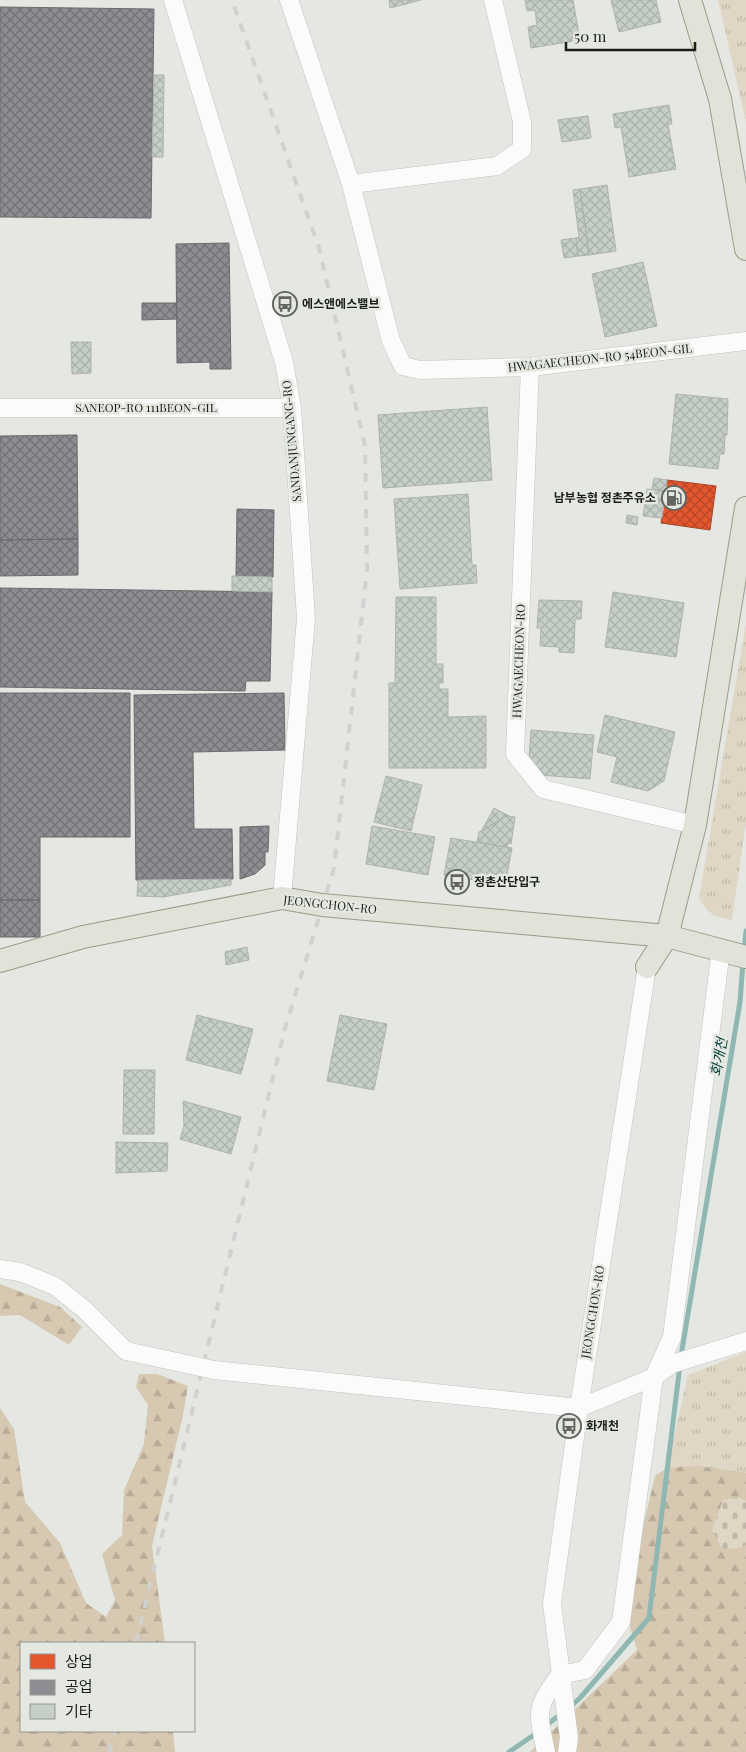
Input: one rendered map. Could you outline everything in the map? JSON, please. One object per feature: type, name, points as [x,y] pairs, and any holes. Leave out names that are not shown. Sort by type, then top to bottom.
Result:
[{"type":"main road","points":[[690,0],[720,99],[746,249]]},
{"type":"main road","points":[[667,936],[695,825],[746,508]]},
{"type":"main road","name":"JEONGCHON-RO","points":[[0,961],[83,937],[282,898],[322,905],[667,936],[733,953]]},
{"type":"main road","name":"JEONGCHON-RO","points":[[647,967],[667,936]]},
{"type":"street","name":"SANDANJUNGANG-RO","points":[[172,0],[284,362],[292,408],[306,618],[282,898]]},
{"type":"street","name":"HWAGAECHEON-RO 54BEON-GIL","points":[[289,0],[351,184],[391,341],[403,366],[420,370],[530,367],[746,342]]},
{"type":"street","points":[[351,184],[497,166],[522,149],[522,122],[493,0]]},
{"type":"street","name":"HWAGAECHEON-RO","points":[[530,367],[516,754],[543,789],[695,825]]},
{"type":"street","name":"SANEOP-RO 111BEON-GIL","points":[[0,408],[292,408]]},
{"type":"street","points":[[545,1750],[538,1724],[543,1696],[560,1675],[585,1670],[622,1622],[654,1377],[672,1337],[733,953]]},
{"type":"street","name":"JEONGCHON-RO","points":[[568,1745],[552,1604],[578,1408],[647,967]]},
{"type":"street","points":[[0,1269],[20,1272],[54,1286],[85,1310],[126,1351],[214,1370],[578,1408],[654,1377],[672,1364],[746,1341]]},
{"type":"green space","points":[[718,0],[746,0],[746,122]]},
{"type":"green space","points":[[746,623],[746,823],[732,920],[712,914],[705,908],[699,898]]},
{"type":"green space","points":[[0,1284],[60,1307],[82,1327],[69,1345],[20,1315],[0,1316]]},
{"type":"green space","points":[[746,1352],[746,1473],[667,1468],[688,1375]]},
{"type":"green space","points":[[139,1374],[157,1374],[188,1386],[152,1546],[165,1642],[20,1642],[20,1732],[173,1732],[175,1752],[0,1752],[0,1408],[14,1429],[25,1502],[60,1543],[86,1603],[106,1617],[115,1600],[102,1554],[122,1535],[124,1490],[144,1444],[148,1405],[136,1387]]},
{"type":"green space","points":[[699,1466],[746,1473],[746,1752],[530,1752],[637,1650],[627,1617],[630,1581],[655,1476],[667,1468]]},
{"type":"green space","points":[[739,1497],[746,1501],[746,1545],[739,1548],[722,1549],[712,1530],[723,1500]]},
{"type":"building: 상업","points":[[667,480],[716,486],[710,530],[661,523]]},
{"type":"building: 공업","points":[[0,7],[154,9],[151,218],[0,217]]},
{"type":"building: 공업","points":[[229,243],[231,369],[210,369],[210,362],[177,363],[176,244]]},
{"type":"building: 공업","points":[[142,303],[176,303],[177,319],[142,320]]},
{"type":"building: 공업","points":[[77,435],[78,539],[0,540],[0,436]]},
{"type":"building: 공업","points":[[237,509],[274,510],[273,577],[236,576]]},
{"type":"building: 공업","points":[[78,539],[78,575],[0,576],[0,540]]},
{"type":"building: 공업","points":[[0,588],[272,592],[270,681],[246,681],[245,691],[0,687]]},
{"type":"building: 공업","points":[[0,693],[130,693],[130,837],[40,837],[40,900],[0,900]]},
{"type":"building: 공업","points":[[284,693],[285,750],[193,752],[194,829],[232,829],[233,879],[136,880],[134,695]]},
{"type":"building: 공업","points":[[269,826],[268,852],[265,852],[265,865],[255,874],[240,879],[240,827]]},
{"type":"building: 공업","points":[[0,900],[40,900],[40,937],[0,937]]},
{"type":"building: 기타","points":[[389,0],[421,0],[390,8]]},
{"type":"building: 기타","points":[[525,0],[573,0],[580,40],[531,48],[528,27],[537,25],[535,10],[527,11]]},
{"type":"building: 기타","points":[[611,0],[656,0],[661,22],[619,32]]},
{"type":"building: 기타","points":[[154,75],[164,75],[163,157],[152,157]]},
{"type":"building: 기타","points":[[669,105],[672,124],[668,124],[676,169],[629,177],[621,127],[615,128],[613,114]]},
{"type":"building: 기타","points":[[588,116],[591,138],[562,142],[558,120]]},
{"type":"building: 기타","points":[[607,185],[616,251],[589,255],[580,189]]},
{"type":"building: 기타","points":[[580,189],[589,255],[578,256],[576,238],[579,237],[573,190]]},
{"type":"building: 기타","points":[[576,238],[578,256],[564,258],[561,240]]},
{"type":"building: 기타","points":[[643,262],[657,326],[605,337],[592,274]]},
{"type":"building: 기타","points":[[71,342],[91,342],[91,373],[72,374]]},
{"type":"building: 기타","points":[[676,394],[728,399],[727,435],[725,435],[724,454],[720,454],[718,469],[669,464]]},
{"type":"building: 기타","points":[[487,407],[492,480],[383,488],[378,415]]},
{"type":"building: 기타","points":[[654,478],[667,480],[666,491],[652,489]]},
{"type":"building: 기타","points":[[647,489],[666,491],[662,518],[643,516]]},
{"type":"building: 기타","points":[[468,494],[472,565],[476,565],[477,583],[400,589],[394,499]]},
{"type":"building: 기타","points":[[627,515],[638,517],[637,525],[626,523]]},
{"type":"building: 기타","points":[[232,576],[272,577],[272,592],[232,591]]},
{"type":"building: 기타","points":[[613,592],[684,603],[676,657],[605,647]]},
{"type":"building: 기타","points":[[396,597],[436,597],[436,664],[443,664],[443,683],[439,683],[439,689],[448,689],[448,717],[486,716],[486,768],[389,768],[389,683],[395,683]]},
{"type":"building: 기타","points":[[539,600],[582,601],[581,619],[575,619],[574,653],[559,652],[559,647],[540,646],[541,628],[537,628]]},
{"type":"building: 기타","points":[[605,715],[675,732],[664,781],[648,791],[611,782],[617,757],[597,752]]},
{"type":"building: 기타","points":[[531,730],[594,735],[590,779],[540,775],[529,759]]},
{"type":"building: 기타","points":[[386,776],[422,785],[411,831],[374,822]]},
{"type":"building: 기타","points":[[494,808],[509,816],[481,832]]},
{"type":"building: 기타","points":[[506,816],[515,817],[511,844],[508,843],[507,847],[477,842],[479,832]]},
{"type":"building: 기타","points":[[372,826],[435,837],[428,875],[366,864]]},
{"type":"building: 기타","points":[[451,838],[512,848],[505,885],[444,875]]},
{"type":"building: 기타","points":[[231,879],[231,885],[163,897],[137,896],[138,880]]},
{"type":"building: 기타","points":[[247,947],[249,960],[226,965],[225,952]]},
{"type":"building: 기타","points":[[197,1015],[253,1029],[241,1074],[186,1060]]},
{"type":"building: 기타","points":[[340,1015],[387,1024],[374,1090],[327,1081]]},
{"type":"building: 기타","points":[[124,1070],[155,1070],[154,1134],[123,1134]]},
{"type":"building: 기타","points":[[183,1101],[241,1117],[231,1154],[180,1139],[184,1126]]},
{"type":"building: 기타","points":[[116,1142],[168,1143],[167,1171],[116,1173]]},
{"type":"waterway","name":"화개천","points":[[744,952],[746,931]]},
{"type":"waterway","name":"화개천","points":[[681,1356],[740,1002],[743,962]]},
{"type":"waterway","name":"화개천","points":[[570,1707],[580,1698],[649,1618],[680,1365]]},
{"type":"waterway","name":"화개천","points":[[544,1727],[561,1714]]},
{"type":"waterway","name":"화개천","points":[[509,1752],[538,1732]]},
{"type":"railway","points":[[136,1642],[284,1032],[334,868],[367,570],[365,446],[319,248],[232,0]]},
{"type":"railway","points":[[109,1752],[115,1732]]},
{"type":"place","name":"에스앤에스밸브","points":[[285,304]]},
{"type":"place","name":"남부농협 정촌주유소","points":[[674,498]]},
{"type":"place","name":"정촌산단입구","points":[[457,882]]},
{"type":"place","name":"화개천","points":[[569,1426]]}]
